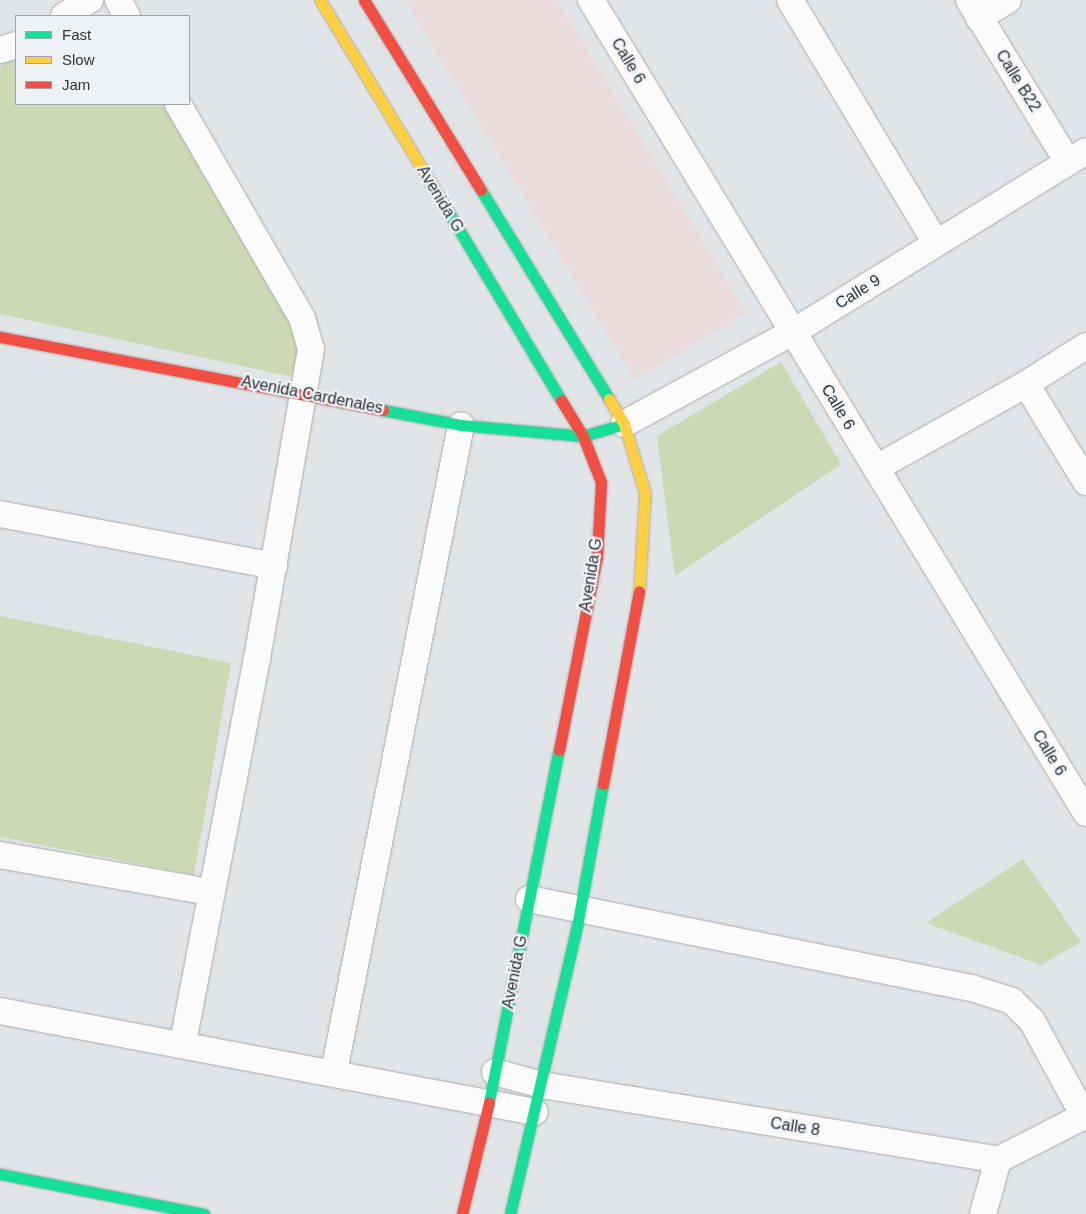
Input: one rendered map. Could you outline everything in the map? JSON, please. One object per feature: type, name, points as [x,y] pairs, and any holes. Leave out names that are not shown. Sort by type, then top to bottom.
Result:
[{"type":"street","points":[[66,15],[90,0]]},
{"type":"street","points":[[118,0],[126,15]]},
{"type":"street","name":"Avenida G","points":[[320,0],[583,436],[601,482],[597,557],[490,1102],[462,1214]]},
{"type":"street","points":[[364,0],[624,424],[645,493],[642,576],[580,910],[542,1085],[510,1214]]},
{"type":"street","name":"Calle 6","points":[[591,0],[1086,813]]},
{"type":"street","points":[[790,0],[936,243]]},
{"type":"street","points":[[974,9],[1008,0]]},
{"type":"street","name":"Calle B22","points":[[974,9],[1077,156]]},
{"type":"street","points":[[0,50],[15,45]]},
{"type":"street","points":[[179,105],[302,318],[311,349],[274,566],[210,892],[183,1044]]},
{"type":"street","name":"Calle 9","points":[[624,424],[793,332],[1077,156]]},
{"type":"street","name":"Avenida Cardenales","points":[[0,336],[304,393],[462,425],[583,436],[624,424]]},
{"type":"street","points":[[876,468],[1026,384],[1086,346]]},
{"type":"street","points":[[1026,384],[1086,482]]},
{"type":"street","points":[[334,1072],[462,425]]},
{"type":"street","points":[[0,514],[274,566]]},
{"type":"street","points":[[0,855],[210,892]]},
{"type":"street","points":[[529,900],[972,988],[1012,1001],[1032,1021],[1085,1115],[998,1160],[984,1214]]},
{"type":"street","points":[[0,1011],[334,1072],[535,1112]]},
{"type":"street","name":"Calle 8","points":[[495,1072],[542,1085],[998,1160]]},
{"type":"street","points":[[0,1174],[204,1214]]},
{"type":"shaded area","points":[[405,0],[557,0],[746,313],[635,380]]},
{"type":"green space","points":[[15,54],[15,105],[165,105],[302,335],[293,377],[0,314],[0,71],[3,57]]},
{"type":"green space","points":[[781,362],[841,464],[675,576],[657,436]]},
{"type":"green space","points":[[0,616],[231,663],[194,875],[0,837]]},
{"type":"green space","points":[[1023,859],[1081,942],[1041,965],[926,923]]},
{"type":"traffic: fast","points":[[434,188],[561,400]]},
{"type":"traffic: fast","points":[[481,190],[609,399]]},
{"type":"traffic: fast","points":[[383,410],[461,425],[583,436],[624,424]]},
{"type":"traffic: fast","points":[[489,1102],[559,750]]},
{"type":"traffic: fast","points":[[510,1214],[578,921],[603,784]]},
{"type":"traffic: fast","points":[[0,1174],[204,1214]]},
{"type":"traffic: slow","points":[[320,0],[434,188]]},
{"type":"traffic: slow","points":[[609,399],[624,424],[645,493],[639,591]]},
{"type":"traffic: jam","points":[[364,0],[481,190]]},
{"type":"traffic: jam","points":[[0,337],[383,410]]},
{"type":"traffic: jam","points":[[559,750],[597,557],[601,482],[583,436],[561,400]]},
{"type":"traffic: jam","points":[[603,784],[639,591]]},
{"type":"traffic: jam","points":[[462,1214],[489,1102]]}]
